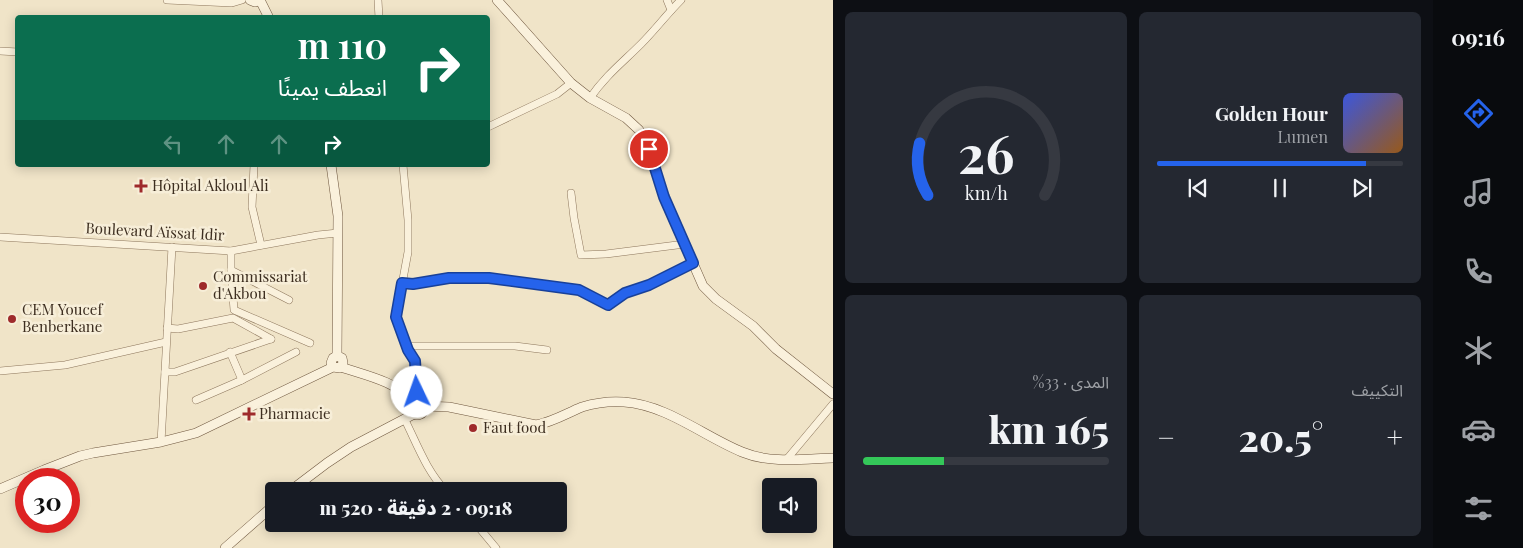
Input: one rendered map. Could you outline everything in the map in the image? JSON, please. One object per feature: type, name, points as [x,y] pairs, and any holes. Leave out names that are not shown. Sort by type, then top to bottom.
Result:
[{"type":"street","points":[[167,0],[232,3],[242,0]]},
{"type":"street","points":[[250,0],[255,2],[260,0],[268,15]]},
{"type":"street","points":[[379,15],[378,1],[386,0]]},
{"type":"street","points":[[497,0],[571,83],[590,98],[626,118],[639,130],[649,149],[664,197],[703,286],[716,299],[752,326],[776,349],[833,394]]},
{"type":"street","points":[[667,0],[671,10]]},
{"type":"street","points":[[590,98],[611,71],[642,43],[681,0]]},
{"type":"street","points":[[0,50],[15,52]]},
{"type":"street","points":[[490,126],[557,94],[571,83]]},
{"type":"street","points":[[254,167],[252,207],[261,245]]},
{"type":"street","points":[[331,167],[338,233],[338,356],[332,359],[331,362],[337,367],[390,385],[415,400],[423,401],[426,406]]},
{"type":"street","points":[[403,167],[408,220],[408,252],[396,317],[406,346],[415,361],[417,392],[415,400],[410,404],[409,409],[414,414]]},
{"type":"street","points":[[571,193],[581,255],[606,254],[685,244]]},
{"type":"street","name":"Boulevard Aïssat Idir","points":[[0,237],[231,251],[338,233]]},
{"type":"street","points":[[161,442],[172,248]]},
{"type":"street","points":[[231,251],[234,310],[310,342]]},
{"type":"street","points":[[402,283],[413,284],[449,278],[489,278],[579,290],[608,305],[625,293],[649,285],[693,263]]},
{"type":"street","points":[[231,270],[289,300]]},
{"type":"street","points":[[165,372],[175,372],[271,339],[233,318],[178,328],[167,328]]},
{"type":"street","points":[[0,371],[65,365],[166,342]]},
{"type":"street","points":[[406,346],[515,346],[546,350]]},
{"type":"street","points":[[230,352],[242,380]]},
{"type":"street","points":[[196,400],[242,380],[296,352]]},
{"type":"street","points":[[0,489],[93,452],[161,442],[196,433],[337,367]]},
{"type":"street","points":[[426,406],[449,407],[536,425],[548,423],[584,407],[603,403],[623,402],[643,405],[673,417],[744,453],[769,459],[833,458]]},
{"type":"street","points":[[787,460],[833,404]]},
{"type":"street","points":[[302,482],[351,447],[414,414],[423,413],[426,406]]},
{"type":"street","points":[[405,420],[438,482]]},
{"type":"street","points":[[225,548],[265,513]]},
{"type":"street","points":[[483,532],[496,548]]},
{"type":"place","name":"Hôpital Akloul Ali","points":[[141,186]]},
{"type":"place","name":"Commissariat d'Akbou","points":[[203,286]]},
{"type":"place","name":"CEM Youcef Benberkane","points":[[12,319]]},
{"type":"place","name":"Pharmacie","points":[[249,414]]},
{"type":"place","name":"Faut food","points":[[473,428]]},
{"type":"route","points":[[417,392],[415,361],[408,350],[396,317],[402,283],[413,284],[449,278],[489,278],[579,290],[608,305],[625,293],[649,285],[693,263],[664,197],[649,149]]}]
